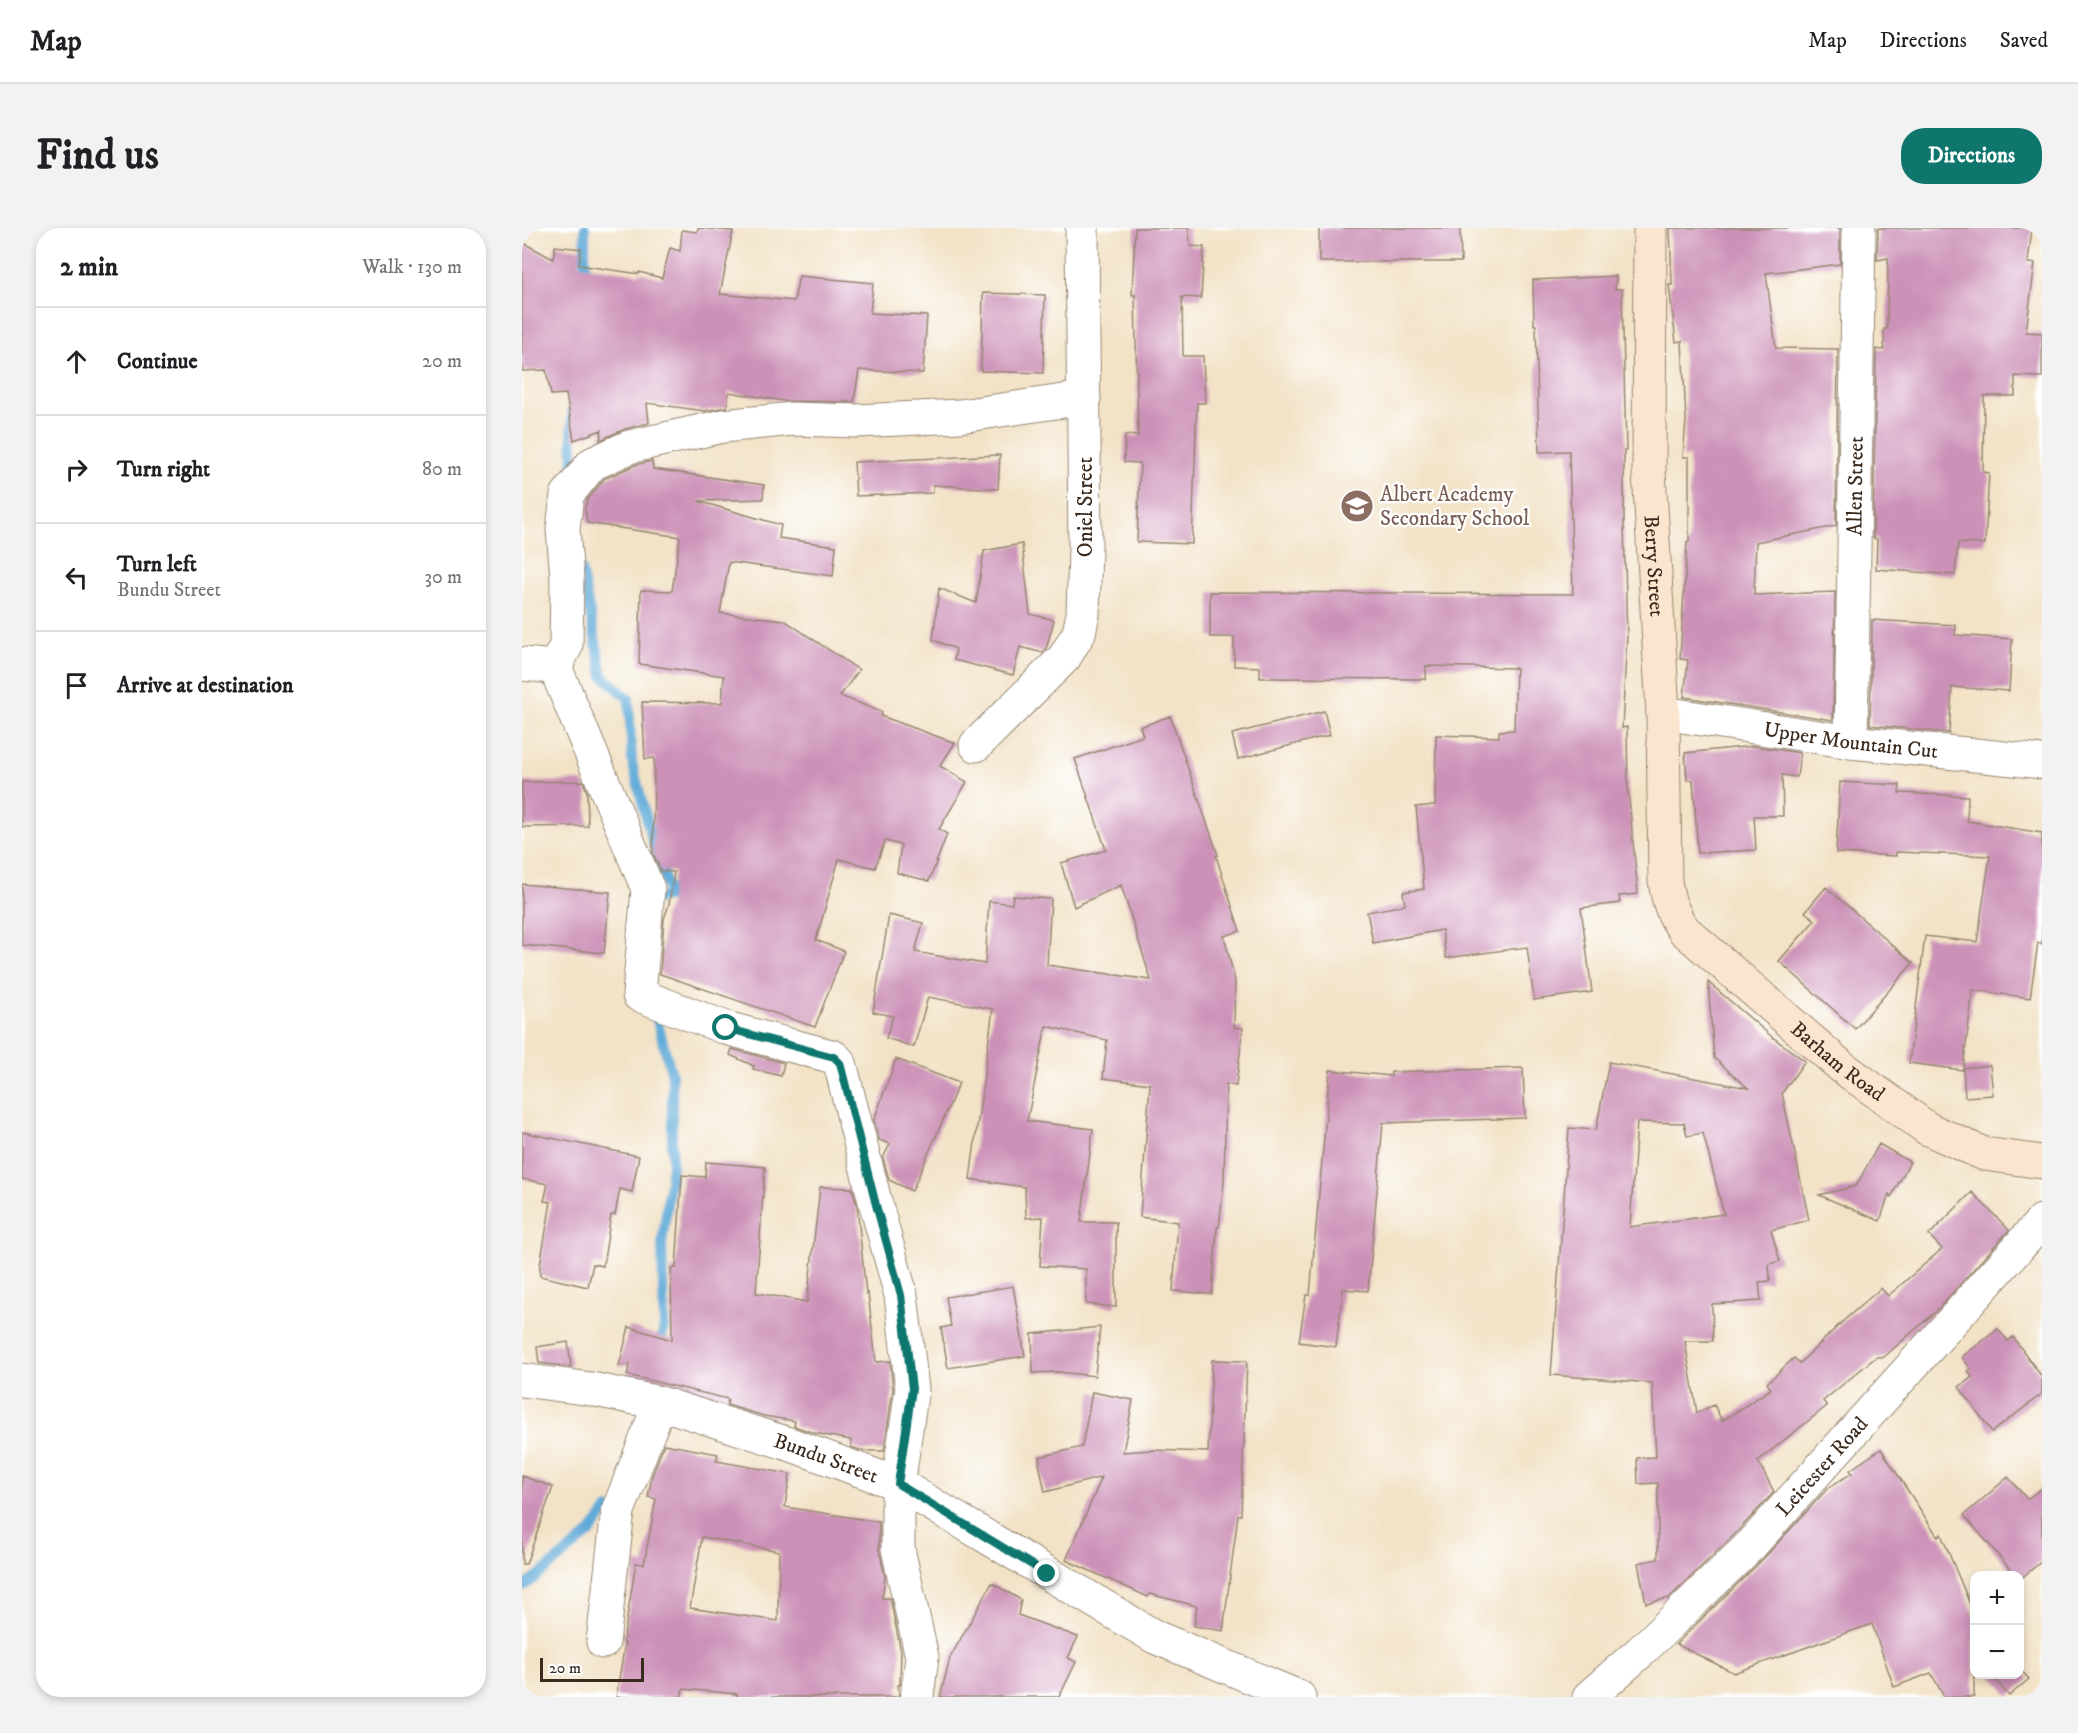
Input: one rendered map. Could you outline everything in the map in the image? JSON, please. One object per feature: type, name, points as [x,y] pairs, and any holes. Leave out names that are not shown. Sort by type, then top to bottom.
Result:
[{"type":"street","name":"Oniel Street","points":[[976,745],[1064,658],[1079,633],[1083,614],[1085,550],[1082,228]]},
{"type":"street","name":"Berry Street","points":[[1650,228],[1649,471],[1663,713],[1665,881],[1669,903]]},
{"type":"street","name":"Allen Street","points":[[1851,742],[1859,228]]},
{"type":"street","points":[[555,667],[566,646],[567,638],[567,578],[563,529],[567,495],[592,464],[629,447],[723,426],[793,419],[857,422],[960,416],[1084,398]]},
{"type":"street","points":[[522,664],[555,667]]},
{"type":"street","points":[[555,667],[648,889],[639,995],[726,1028],[834,1057],[840,1063],[901,1295],[912,1389],[898,1484],[898,1550],[922,1657],[917,1697]]},
{"type":"street","name":"Upper Mountain Cut","points":[[1663,713],[1851,742],[2042,762]]},
{"type":"street","name":"Barham Road","points":[[1669,903],[1675,918],[1684,930],[1842,1067],[1928,1129],[1984,1154],[2042,1162]]},
{"type":"street","name":"Leicester Road","points":[[1589,1697],[1639,1653],[1752,1544],[2042,1221]]},
{"type":"street","name":"Bundu Street","points":[[522,1380],[591,1389],[660,1403],[792,1445],[898,1484],[1155,1637],[1299,1697]]},
{"type":"street","points":[[603,1642],[618,1511],[660,1403]]},
{"type":"building","points":[[698,228],[733,231],[720,294],[794,301],[799,276],[873,283],[870,313],[927,316],[923,373],[859,370],[854,402],[784,401],[729,392],[727,407],[705,411],[647,403],[649,423],[625,429],[600,440],[602,430],[574,440],[566,394],[551,395],[546,370],[522,371],[522,242],[553,259],[555,246],[581,249],[579,265],[639,274],[639,272],[662,278],[670,248],[680,251],[682,230],[697,232]]},
{"type":"building","points":[[1135,228],[1189,228],[1190,246],[1204,247],[1201,298],[1182,297],[1183,356],[1203,356],[1205,403],[1197,403],[1192,544],[1137,542],[1140,463],[1124,462],[1125,435],[1138,436],[1135,295],[1132,295]]},
{"type":"building","points":[[1319,228],[1460,228],[1461,262],[1319,262]]},
{"type":"building","points":[[1670,228],[1840,228],[1840,264],[1766,273],[1776,348],[1838,349],[1836,526],[1756,542],[1754,595],[1835,592],[1833,720],[1684,697],[1688,660],[1680,659],[1687,542],[1689,542],[1689,457],[1683,457],[1686,420],[1682,341],[1676,342],[1669,285],[1672,285]]},
{"type":"building","points":[[1878,228],[2032,228],[2028,263],[2035,263],[2026,332],[2042,333],[2042,377],[2015,376],[2015,396],[1984,396],[1983,472],[1989,473],[1985,544],[1958,543],[1955,575],[1876,569],[1877,539],[1873,538],[1876,349],[1884,350],[1884,329],[1887,329],[1888,258],[1877,260]]},
{"type":"building","points":[[1616,276],[1615,289],[1622,289],[1626,450],[1624,450],[1624,524],[1627,637],[1622,728],[1627,727],[1628,789],[1638,894],[1619,896],[1620,903],[1581,908],[1592,992],[1534,1000],[1527,947],[1446,958],[1442,930],[1373,943],[1367,912],[1405,905],[1403,892],[1424,889],[1416,807],[1435,805],[1436,735],[1499,737],[1499,731],[1514,730],[1516,668],[1426,666],[1426,679],[1260,678],[1260,667],[1234,666],[1234,637],[1210,637],[1210,592],[1573,594],[1569,451],[1539,452],[1533,280]]},
{"type":"building","points":[[983,293],[1045,295],[1043,373],[981,371]]},
{"type":"building","points":[[1000,455],[998,489],[933,485],[933,493],[856,496],[854,462]]},
{"type":"building","points":[[652,461],[653,469],[764,485],[763,499],[698,501],[781,525],[779,538],[836,546],[833,576],[729,562],[720,613],[784,620],[859,670],[840,696],[882,712],[881,716],[955,743],[940,766],[967,782],[939,829],[947,834],[929,881],[897,873],[901,845],[885,841],[875,868],[839,859],[816,940],[844,951],[815,1027],[660,974],[664,919],[674,872],[661,871],[653,853],[654,758],[645,759],[642,702],[722,703],[724,676],[639,664],[641,590],[672,591],[680,537],[587,523],[585,509],[587,500],[604,479],[635,465]]},
{"type":"building","points":[[1022,544],[1030,614],[1054,620],[1046,649],[1043,653],[1020,647],[1013,675],[954,660],[956,649],[933,640],[939,588],[976,603],[984,551]]},
{"type":"building","points":[[1872,620],[1956,625],[1955,635],[2012,639],[2009,691],[1952,687],[1949,733],[1870,725]]},
{"type":"building","points":[[1324,711],[1330,735],[1238,759],[1232,734]]},
{"type":"building","points":[[1170,716],[1218,855],[1216,856],[1240,931],[1224,936],[1235,981],[1234,1027],[1243,1028],[1236,1086],[1226,1084],[1224,1182],[1219,1227],[1217,1227],[1212,1294],[1173,1291],[1178,1222],[1140,1217],[1150,1084],[1103,1078],[1107,1040],[1046,1026],[1027,1121],[1093,1129],[1081,1222],[1116,1222],[1116,1307],[1086,1304],[1086,1269],[1040,1266],[1043,1217],[1026,1218],[1025,1187],[970,1179],[993,1009],[928,997],[914,1047],[886,1038],[893,1016],[873,1012],[889,915],[923,923],[915,952],[985,964],[989,901],[1012,904],[1013,896],[1051,899],[1047,965],[1151,980],[1121,885],[1074,907],[1061,863],[1106,850],[1075,759],[1143,736],[1140,727]]},
{"type":"building","points":[[1754,746],[1800,753],[1797,777],[1782,775],[1783,816],[1754,816],[1756,850],[1698,853],[1693,780],[1687,780],[1685,753]]},
{"type":"building","points":[[583,781],[587,792],[588,826],[522,827],[522,782]]},
{"type":"building","points":[[1840,782],[1900,785],[1899,793],[1968,796],[1967,821],[2042,833],[2042,944],[2038,943],[2030,998],[1973,990],[1963,1068],[1990,1065],[1993,1095],[1965,1097],[1963,1069],[1909,1063],[1925,936],[1977,942],[1990,856],[1896,852],[1896,856],[1836,853]]},
{"type":"building","points":[[522,884],[610,892],[604,953],[522,945]]},
{"type":"building","points":[[1826,887],[1913,963],[1855,1029],[1779,961],[1815,920],[1805,912]]},
{"type":"building","points":[[1708,982],[1771,1036],[1805,1061],[1782,1093],[1809,1220],[1771,1230],[1780,1261],[1769,1264],[1770,1281],[1759,1282],[1761,1301],[1712,1304],[1713,1341],[1685,1341],[1697,1413],[1714,1405],[1722,1421],[1771,1389],[1767,1383],[1794,1358],[1800,1363],[1881,1288],[1888,1296],[1942,1249],[1929,1235],[1972,1192],[2009,1230],[1936,1311],[1884,1357],[1876,1357],[1823,1401],[1827,1406],[1758,1461],[1774,1492],[1738,1531],[1669,1598],[1646,1603],[1638,1563],[1658,1559],[1658,1483],[1638,1484],[1637,1458],[1656,1457],[1652,1383],[1551,1375],[1569,1128],[1596,1130],[1609,1062],[1748,1088],[1714,1058]],"holes":[[[1637,1122],[1684,1123],[1687,1136],[1703,1133],[1724,1214],[1630,1227]]]},
{"type":"building","points":[[732,1049],[784,1063],[781,1076],[753,1069],[754,1066],[730,1055]]},
{"type":"building","points":[[896,1059],[959,1083],[912,1191],[889,1180],[883,1158],[890,1144],[879,1140],[874,1120]]},
{"type":"building","points":[[1523,1068],[1525,1118],[1383,1123],[1368,1291],[1343,1289],[1336,1347],[1299,1342],[1306,1295],[1310,1295],[1330,1070],[1391,1076],[1391,1072]]},
{"type":"building","points":[[522,1132],[639,1156],[632,1192],[620,1189],[615,1215],[611,1215],[603,1266],[593,1264],[588,1287],[540,1276],[551,1202],[544,1201],[548,1184],[522,1179]]},
{"type":"building","points":[[1879,1144],[1910,1162],[1891,1197],[1889,1194],[1880,1221],[1819,1195],[1856,1186]]},
{"type":"building","points":[[706,1162],[765,1167],[756,1293],[807,1302],[820,1187],[852,1188],[857,1205],[876,1362],[890,1361],[893,1389],[884,1451],[863,1451],[851,1447],[851,1440],[814,1433],[794,1426],[795,1421],[764,1416],[727,1405],[728,1399],[627,1375],[630,1364],[619,1366],[629,1327],[672,1340],[671,1268],[676,1268],[682,1175],[705,1177]]},
{"type":"building","points":[[1013,1286],[1025,1356],[948,1368],[941,1328],[951,1326],[946,1297]]},
{"type":"building","points":[[1100,1327],[1095,1376],[1058,1372],[1033,1373],[1032,1334]]},
{"type":"building","points":[[1998,1329],[2008,1341],[2013,1337],[2042,1377],[2042,1394],[1992,1432],[1959,1387],[1972,1377],[1968,1371],[1971,1369],[1962,1357]]},
{"type":"building","points":[[568,1342],[571,1367],[539,1363],[537,1347]]},
{"type":"building","points":[[1212,1360],[1247,1361],[1241,1515],[1238,1515],[1223,1631],[1194,1626],[1197,1606],[1149,1594],[1148,1597],[1066,1560],[1102,1477],[1045,1492],[1039,1463],[1039,1457],[1082,1447],[1092,1392],[1133,1400],[1123,1452],[1152,1450],[1208,1452]]},
{"type":"building","points":[[664,1444],[718,1454],[716,1461],[790,1474],[785,1507],[879,1522],[879,1549],[885,1577],[882,1598],[890,1598],[901,1651],[899,1697],[737,1697],[737,1694],[683,1689],[681,1697],[616,1697],[636,1563],[644,1564],[656,1499],[648,1497],[652,1476]],"holes":[[[702,1537],[779,1551],[778,1621],[690,1608]]]},
{"type":"building","points":[[1881,1449],[1938,1537],[1941,1534],[1970,1604],[1970,1679],[1974,1679],[1974,1697],[1944,1697],[1931,1673],[1894,1687],[1872,1624],[1734,1673],[1676,1644],[1765,1557],[1828,1488],[1852,1473],[1850,1470]]},
{"type":"building","points":[[522,1476],[553,1487],[526,1564],[522,1564]]},
{"type":"building","points":[[2008,1477],[2027,1499],[2042,1488],[2042,1561],[2024,1576],[2024,1571],[2012,1571],[1964,1515]]},
{"type":"building","points":[[992,1583],[1021,1600],[1018,1615],[1078,1637],[1068,1658],[1076,1662],[1059,1697],[940,1697],[950,1658]]},
{"type":"building","points":[[2024,1674],[2029,1679],[2009,1696],[1995,1679],[2024,1679]]},
{"type":"waterway","points":[[585,228],[585,280]]},
{"type":"waterway","points":[[572,411],[573,473]]},
{"type":"waterway","points":[[581,570],[603,676],[629,699],[632,762],[650,833],[670,896],[651,900]]},
{"type":"waterway","points":[[653,1006],[672,1075],[672,1165],[662,1244],[664,1325],[660,1350]]},
{"type":"waterway","points":[[522,1587],[590,1533],[608,1509]]},
{"type":"place","name":"Albert Academy Secondary School","points":[[1357,506]]},
{"type":"route","points":[[726,1028],[834,1057],[840,1063],[901,1295],[912,1389],[898,1484],[1047,1574]]}]
